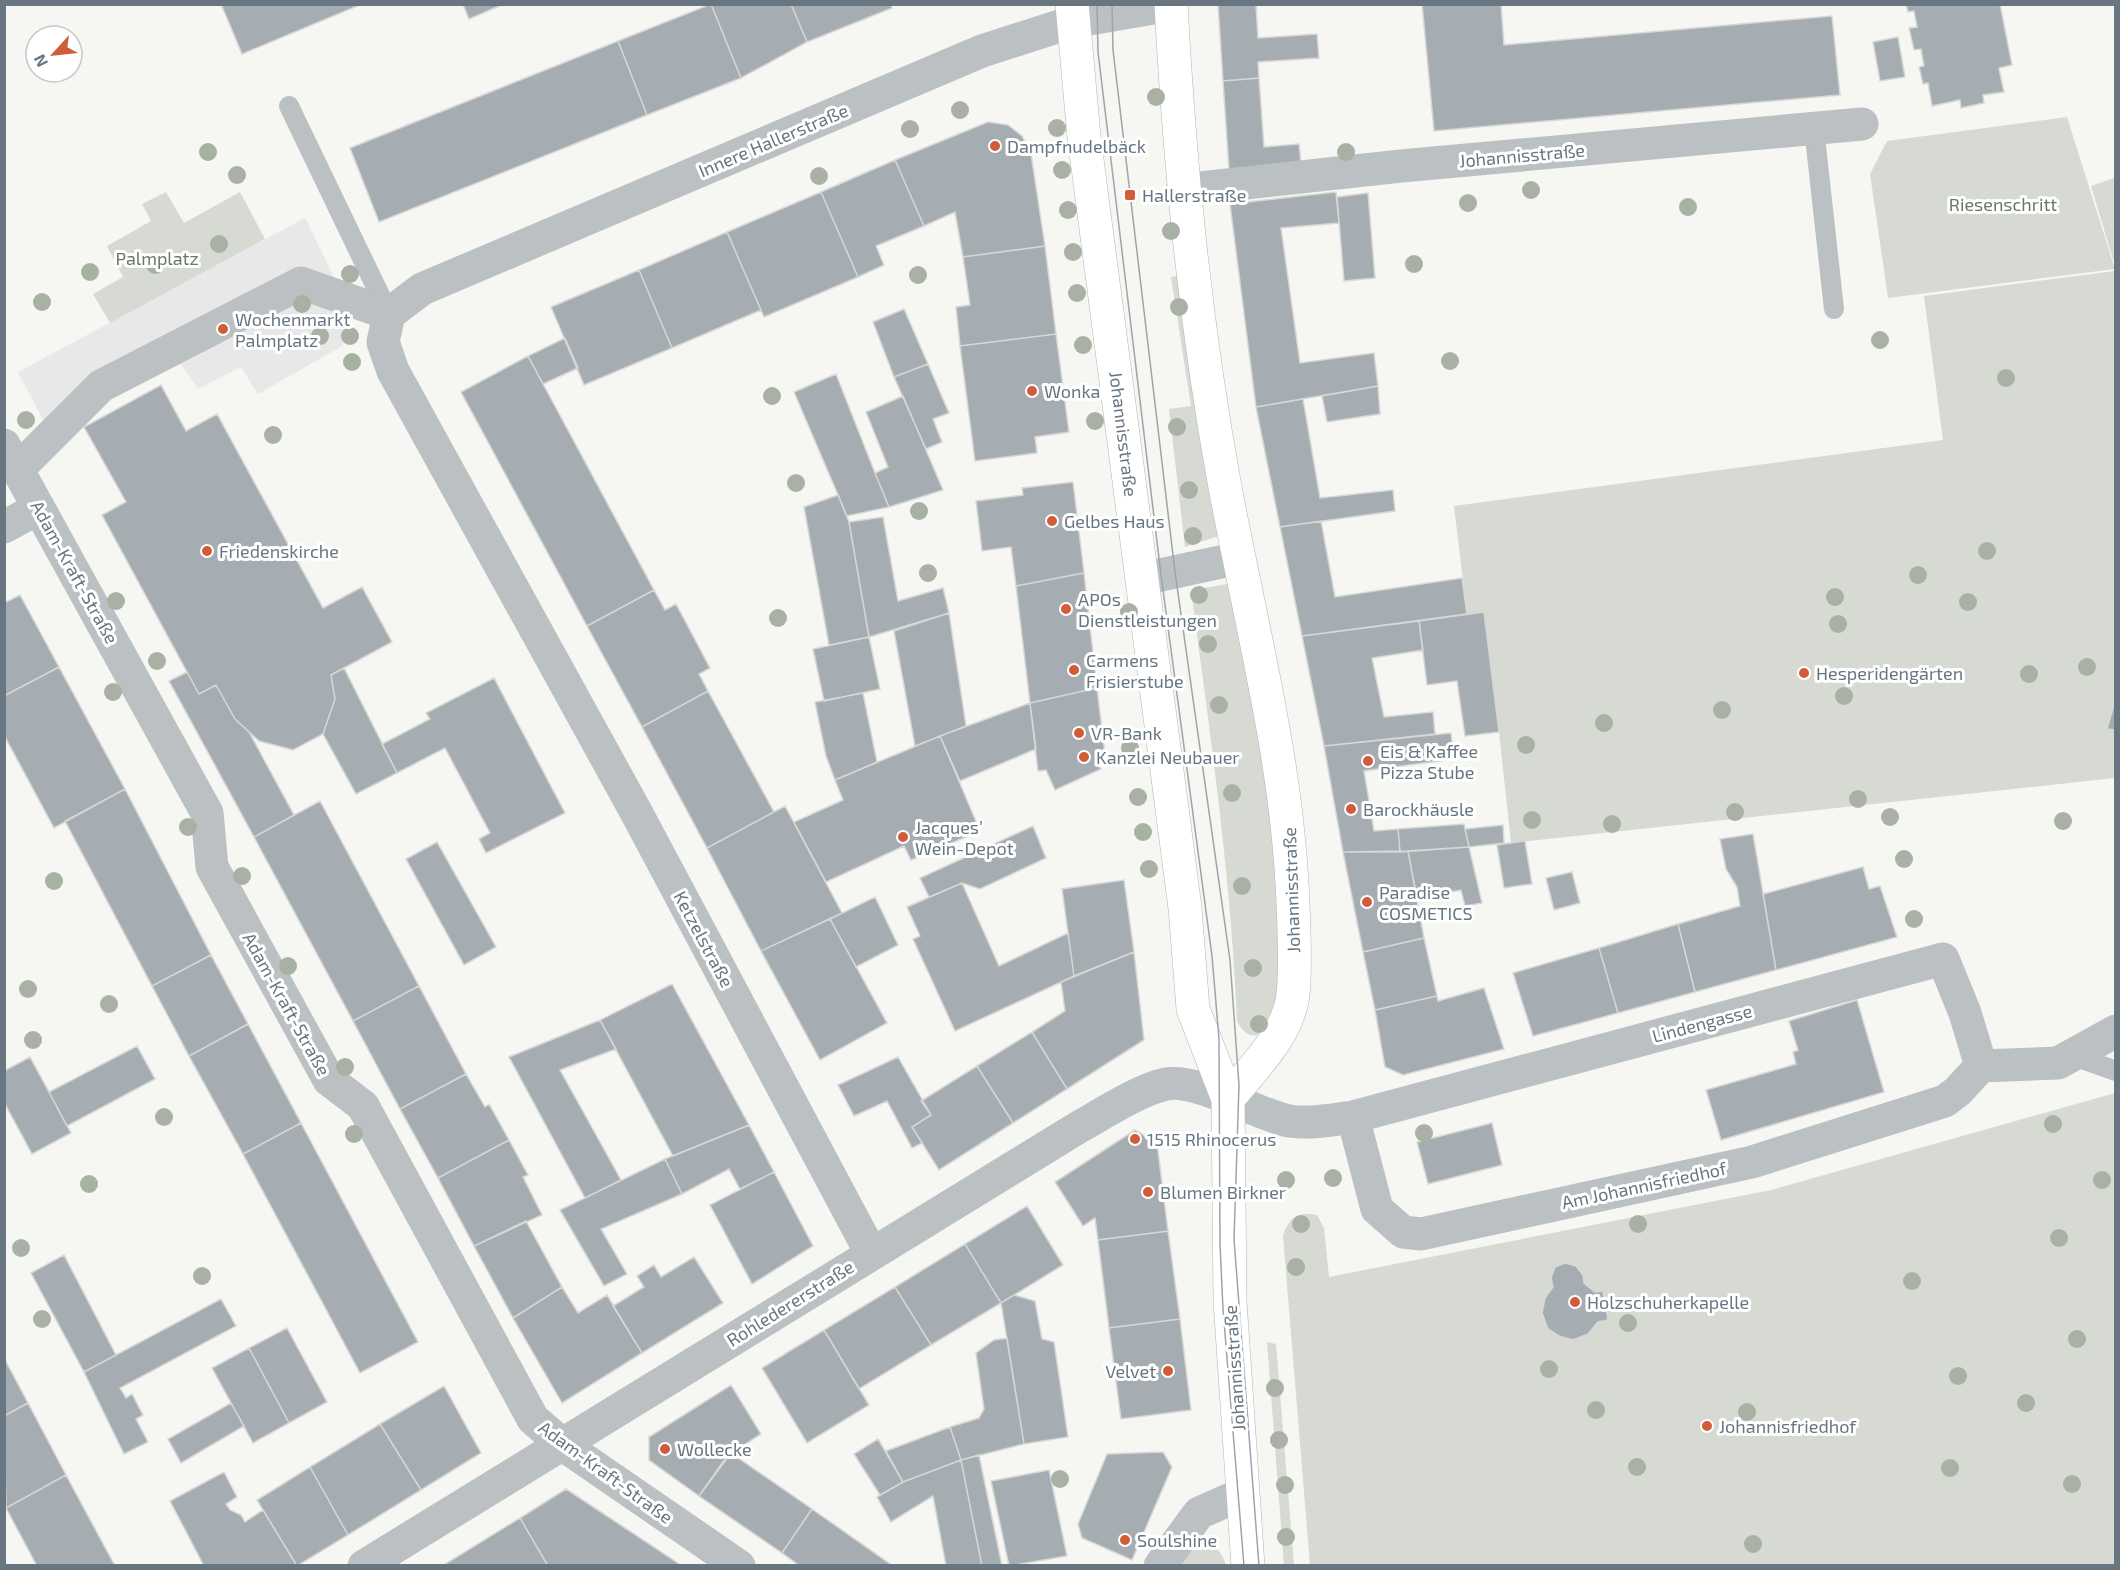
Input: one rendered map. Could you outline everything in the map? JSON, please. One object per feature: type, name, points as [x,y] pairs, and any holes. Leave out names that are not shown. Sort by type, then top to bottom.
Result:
[{"type":"main road","name":"Johannisstraße","points":[[1171,5],[1182,190],[1213,419],[1290,831],[1294,939],[1293,995],[1286,1024],[1228,1099]]},
{"type":"main road","name":"Johannisstraße","points":[[1072,13],[1084,137],[1184,896],[1193,1009],[1228,1099],[1229,1291],[1248,1566]]},
{"type":"street","name":"Innere Hallerstraße","points":[[389,314],[422,289],[442,280],[1072,13],[1171,5]]},
{"type":"street","name":"Johannisstraße","points":[[1182,190],[1401,166],[1862,124]]},
{"type":"street","points":[[11,457],[101,386],[301,283],[389,314]]},
{"type":"street","name":"Ketzelstraße","points":[[389,314],[383,342],[393,371],[535,627],[871,1252]]},
{"type":"street","name":"Adam-Kraft-Straße","points":[[11,457],[207,813],[212,867],[328,1080],[363,1106],[532,1419],[563,1446],[739,1566]]},
{"type":"street","points":[[4,527],[39,508]]},
{"type":"street","points":[[1142,579],[1239,558]]},
{"type":"street","name":"Lindengasse","points":[[1353,1117],[1942,959],[1965,1013],[1981,1066]]},
{"type":"street","points":[[1981,1066],[2058,1063],[2115,1031]]},
{"type":"street","name":"Am Johannisfriedhof","points":[[1353,1117],[1377,1209],[1403,1232],[1421,1234],[1752,1162],[1945,1101],[1958,1091],[1981,1066]]},
{"type":"street","name":"Rohledererstraße","points":[[364,1566],[563,1446],[871,1252],[1080,1126],[1140,1095],[1167,1084],[1192,1087],[1228,1099]]},
{"type":"street","points":[[1228,1099],[1288,1120],[1317,1122],[1353,1117]]},
{"type":"street","points":[[1160,1566],[1199,1514],[1242,1494]]},
{"type":"lane","points":[[289,105],[389,314]]},
{"type":"lane","points":[[1814,128],[1834,309]]},
{"type":"lane","points":[[2071,1055],[2115,1071]]},
{"type":"shaded area","name":"Wochenmarkt Palmplatz","points":[[305,218],[351,312],[342,346],[258,394],[241,367],[198,389],[179,361],[48,429],[18,372]]},
{"type":"green space","name":"Riesenschritt","points":[[2067,117],[2115,269],[1888,298],[1870,174],[1887,141]]},
{"type":"green space","points":[[2114,178],[2116,184],[2115,266],[2091,186]]},
{"type":"green space","name":"Palmplatz","points":[[166,192],[184,223],[240,192],[265,239],[110,323],[93,294],[123,277],[107,246],[151,221],[142,204]]},
{"type":"green space","name":"Hesperidengärten","points":[[2115,271],[2115,778],[1511,843],[1499,732],[1467,614],[1454,506],[1943,440],[1924,296]]},
{"type":"green space","points":[[1181,275],[1222,535],[1185,547],[1169,409],[1191,406],[1171,277]]},
{"type":"green space","points":[[1234,583],[1287,895],[1272,1030],[1256,1035],[1248,1034],[1237,1021],[1225,859],[1191,590]]},
{"type":"green space","name":"Johannisfriedhof","points":[[2115,1093],[2115,1565],[1310,1565],[1283,1236],[1295,1217],[1304,1214],[1317,1215],[1324,1228],[1329,1277],[1771,1190]]},
{"type":"green space","points":[[1267,1342],[1276,1344],[1294,1565],[1284,1565]]},
{"type":"green space","points":[[1200,1543],[1217,1549],[1226,1565],[1178,1566],[1194,1545]]},
{"type":"building","points":[[221,4],[362,4],[242,54]]},
{"type":"building","points":[[463,4],[504,4],[469,19]]},
{"type":"building","points":[[711,4],[791,4],[807,42],[741,78]]},
{"type":"building","points":[[711,4],[741,78],[647,115],[618,41]]},
{"type":"building","points":[[791,4],[890,4],[892,8],[807,42]]},
{"type":"building","points":[[1218,4],[1256,4],[1258,38],[1317,34],[1319,58],[1258,62],[1259,78],[1223,81]]},
{"type":"building","points":[[1422,4],[1501,4],[1504,45],[1832,16],[1840,95],[1434,131]]},
{"type":"building","points":[[1906,4],[2000,4],[2012,65],[1999,68],[2004,92],[1983,95],[1984,103],[1961,108],[1960,100],[1932,106],[1928,83],[1923,84],[1919,67],[1924,66],[1921,49],[1914,50],[1909,28],[1917,27],[1914,11],[1908,12]]},
{"type":"building","points":[[1898,37],[1905,77],[1880,81],[1873,42]]},
{"type":"building","points":[[618,41],[647,115],[379,222],[350,148]]},
{"type":"building","points":[[1259,78],[1264,147],[1299,144],[1301,164],[1229,169],[1223,81]]},
{"type":"building","points":[[988,122],[1008,125],[1022,136],[1031,154],[1045,246],[963,257],[955,212],[924,226],[895,160]]},
{"type":"building","points":[[895,160],[924,226],[876,246],[884,265],[858,277],[821,192]]},
{"type":"building","points":[[821,192],[858,277],[764,317],[727,232]]},
{"type":"building","points":[[1336,192],[1339,223],[1281,228],[1300,363],[1374,353],[1378,386],[1256,407],[1230,204]]},
{"type":"building","points":[[1368,193],[1375,278],[1344,281],[1337,197]]},
{"type":"building","points":[[727,232],[761,310],[672,348],[639,270]]},
{"type":"building","points":[[1045,246],[1056,334],[960,346],[956,307],[970,305],[963,257]]},
{"type":"building","points":[[639,270],[672,348],[584,385],[551,307]]},
{"type":"building","points":[[904,309],[928,364],[894,377],[873,322]]},
{"type":"building","points":[[1056,334],[1069,432],[1035,437],[1037,453],[975,461],[960,346]]},
{"type":"building","points":[[565,338],[578,368],[543,384],[528,356]]},
{"type":"building","points":[[528,356],[654,590],[587,626],[461,392]]},
{"type":"building","points":[[928,364],[949,413],[933,419],[942,442],[926,449],[894,377]]},
{"type":"building","points":[[836,374],[889,507],[847,516],[794,392]]},
{"type":"building","name":"Friedenskirche","points":[[161,385],[186,431],[217,414],[323,608],[362,587],[392,642],[331,675],[335,699],[323,734],[293,750],[259,741],[235,719],[216,685],[199,694],[102,515],[126,502],[84,427]]},
{"type":"building","points":[[1378,386],[1380,414],[1327,422],[1322,396]]},
{"type":"building","points":[[903,396],[943,490],[889,507],[875,473],[888,467],[866,412]]},
{"type":"building","points":[[1303,399],[1320,498],[1393,490],[1395,511],[1280,527],[1256,407]]},
{"type":"building","points":[[1073,482],[1084,573],[1016,586],[1011,547],[982,551],[976,501],[1023,495],[1022,488]]},
{"type":"building","points":[[838,495],[849,522],[869,637],[829,645],[804,507]]},
{"type":"building","points":[[883,517],[898,601],[943,588],[949,613],[869,637],[849,522]]},
{"type":"building","points":[[1321,521],[1335,597],[1462,578],[1467,614],[1302,636],[1280,527]]},
{"type":"building","points":[[1084,573],[1097,688],[1030,703],[1016,586]]},
{"type":"building","points":[[654,590],[665,610],[676,604],[710,668],[699,674],[708,691],[642,727],[587,626]]},
{"type":"building","points":[[20,595],[59,667],[4,696],[4,603]]},
{"type":"building","points":[[1484,612],[1499,732],[1465,736],[1457,681],[1427,685],[1419,621]]},
{"type":"building","points":[[949,613],[966,726],[915,746],[894,631]]},
{"type":"building","points":[[1419,621],[1423,650],[1372,658],[1384,717],[1433,712],[1435,734],[1324,746],[1302,636]]},
{"type":"building","points":[[869,637],[880,689],[824,701],[813,649]]},
{"type":"building","points":[[59,667],[125,789],[54,828],[4,735],[4,696]]},
{"type":"building","points":[[344,668],[397,773],[356,794],[323,734],[335,699],[331,675]]},
{"type":"building","points":[[187,672],[199,694],[216,685],[235,719],[249,732],[294,815],[254,837],[169,681]]},
{"type":"building","points":[[494,678],[565,813],[486,853],[479,839],[490,833],[445,748],[397,773],[382,744],[430,719],[426,713]]},
{"type":"building","points":[[1097,688],[1106,763],[1098,764],[1101,769],[1055,790],[1046,770],[1038,771],[1030,703]]},
{"type":"building","points":[[708,691],[774,812],[707,848],[642,727]]},
{"type":"building","points":[[863,693],[877,762],[835,780],[826,756],[815,702]]},
{"type":"building","points":[[2116,698],[2116,730],[2107,729]]},
{"type":"building","points":[[1030,703],[1036,749],[960,781],[940,736]]},
{"type":"building","points":[[1451,733],[1454,759],[1364,771],[1374,831],[1398,829],[1400,852],[1343,852],[1324,746]]},
{"type":"building","points":[[940,736],[980,831],[911,860],[904,846],[826,882],[794,822],[843,800],[835,780]]},
{"type":"building","points":[[125,789],[211,955],[152,986],[65,821]]},
{"type":"building","points":[[320,801],[419,986],[353,1021],[254,837]]},
{"type":"building","points":[[785,806],[842,913],[761,951],[707,848]]},
{"type":"building","points":[[1464,824],[1469,847],[1400,852],[1398,829]]},
{"type":"building","points":[[1503,825],[1504,843],[1469,847],[1465,829]]},
{"type":"building","points":[[1033,826],[1046,858],[980,889],[962,883],[929,897],[920,878]]},
{"type":"building","points":[[1753,834],[1776,970],[1695,992],[1678,924],[1740,906],[1737,887],[1726,869],[1720,839]]},
{"type":"building","points":[[1525,841],[1532,884],[1504,888],[1497,845]]},
{"type":"building","points":[[437,842],[496,947],[464,965],[406,859]]},
{"type":"building","points":[[1469,847],[1482,903],[1465,906],[1461,890],[1417,898],[1408,851]]},
{"type":"building","points":[[1408,851],[1424,938],[1363,952],[1343,852]]},
{"type":"building","points":[[1863,867],[1869,889],[1880,886],[1897,937],[1776,970],[1763,894]]},
{"type":"building","points":[[1572,872],[1580,903],[1554,910],[1546,878]]},
{"type":"building","points":[[1124,880],[1134,952],[1074,976],[1062,889]]},
{"type":"building","points":[[962,883],[999,966],[1068,933],[1074,976],[955,1031],[913,939],[920,936],[907,907]]},
{"type":"building","points":[[875,897],[898,945],[856,967],[830,919]]},
{"type":"building","points":[[830,919],[887,1023],[820,1060],[761,951]]},
{"type":"building","points":[[1678,924],[1695,992],[1618,1013],[1599,948]]},
{"type":"building","points":[[1424,938],[1437,996],[1375,1010],[1363,952]]},
{"type":"building","points":[[1599,948],[1618,1013],[1533,1036],[1513,973]]},
{"type":"building","points":[[1134,952],[1144,1040],[1067,1089],[1032,1032],[1065,1011],[1061,982]]},
{"type":"building","points":[[211,955],[248,1024],[189,1056],[152,986]]},
{"type":"building","points":[[672,984],[749,1125],[673,1156],[600,1020]]},
{"type":"building","points":[[419,986],[466,1074],[400,1109],[353,1021]]},
{"type":"building","points":[[1484,988],[1504,1049],[1403,1075],[1385,1067],[1375,1010],[1437,996],[1438,1001]]},
{"type":"building","points":[[1857,1000],[1884,1092],[1721,1140],[1706,1090],[1796,1064],[1793,1052],[1798,1050],[1789,1021]]},
{"type":"building","points":[[600,1020],[616,1049],[560,1070],[621,1180],[585,1198],[509,1057]]},
{"type":"building","points":[[248,1024],[301,1123],[243,1154],[189,1056]]},
{"type":"building","points":[[1032,1032],[1067,1089],[1013,1123],[977,1066]]},
{"type":"building","points":[[137,1046],[155,1079],[67,1126],[49,1092]]},
{"type":"building","points":[[30,1057],[71,1133],[32,1154],[4,1102],[4,1071]]},
{"type":"building","points":[[898,1057],[931,1115],[912,1127],[922,1143],[912,1148],[887,1101],[854,1116],[838,1085]]},
{"type":"building","points":[[977,1066],[1013,1123],[939,1170],[912,1127],[931,1115],[921,1101]]},
{"type":"building","points":[[466,1074],[485,1107],[489,1104],[509,1140],[438,1178],[400,1109]]},
{"type":"building","points":[[301,1123],[418,1342],[360,1373],[243,1154]]},
{"type":"building","points":[[1492,1123],[1502,1165],[1428,1184],[1417,1142]]},
{"type":"building","points":[[749,1125],[774,1172],[740,1189],[729,1169],[682,1194],[665,1159]]},
{"type":"building","points":[[1135,1130],[1157,1143],[1168,1231],[1098,1240],[1095,1218],[1083,1226],[1055,1182]]},
{"type":"building","points":[[509,1140],[528,1175],[523,1177],[542,1215],[474,1246],[438,1178]]},
{"type":"building","points":[[665,1159],[682,1194],[601,1229],[627,1274],[604,1286],[560,1210]]},
{"type":"building","points":[[774,1172],[813,1246],[752,1284],[710,1205]]},
{"type":"building","points":[[1027,1206],[1063,1265],[1001,1303],[965,1244]]},
{"type":"building","points":[[526,1221],[562,1287],[513,1318],[474,1246]]},
{"type":"building","points":[[1168,1231],[1180,1319],[1109,1328],[1098,1240]]},
{"type":"building","points":[[965,1244],[1001,1303],[931,1345],[895,1287]]},
{"type":"building","points":[[64,1255],[116,1355],[84,1372],[31,1273]]},
{"type":"building","points":[[694,1257],[723,1303],[642,1353],[613,1306],[644,1287],[637,1276],[654,1265],[661,1277]]},
{"type":"building","name":"Holzschuherkapelle","points":[[1565,1263],[1576,1266],[1583,1275],[1584,1283],[1595,1292],[1603,1291],[1608,1320],[1598,1322],[1588,1334],[1573,1340],[1559,1336],[1548,1329],[1542,1313],[1545,1298],[1553,1287],[1551,1278],[1555,1267]]},
{"type":"building","points":[[562,1287],[578,1313],[607,1295],[642,1353],[562,1403],[513,1318]]},
{"type":"building","points":[[895,1287],[931,1345],[859,1389],[824,1330]]},
{"type":"building","points":[[1014,1295],[1035,1301],[1042,1339],[1054,1342],[1068,1437],[1024,1444],[1001,1303]]},
{"type":"building","points":[[221,1299],[236,1326],[120,1388],[126,1398],[132,1394],[143,1415],[136,1419],[148,1442],[124,1454],[84,1372]]},
{"type":"building","points":[[1180,1319],[1191,1410],[1121,1419],[1109,1328]]},
{"type":"building","points":[[287,1328],[327,1402],[289,1423],[249,1348]]},
{"type":"building","points":[[824,1330],[869,1405],[807,1443],[762,1368]]},
{"type":"building","points":[[1007,1338],[1024,1444],[961,1460],[950,1427],[979,1418],[984,1409],[976,1353],[994,1340]]},
{"type":"building","points":[[249,1348],[289,1423],[253,1443],[212,1368]]},
{"type":"building","points":[[4,1358],[28,1403],[4,1416]]},
{"type":"building","points":[[731,1385],[761,1434],[727,1456],[699,1496],[649,1460],[649,1437]]},
{"type":"building","points":[[444,1386],[481,1453],[421,1490],[380,1424]]},
{"type":"building","points":[[28,1403],[66,1475],[6,1508],[4,1416]]},
{"type":"building","points":[[231,1403],[244,1426],[181,1463],[168,1439]]},
{"type":"building","points":[[380,1424],[421,1490],[348,1535],[310,1467]]},
{"type":"building","points":[[950,1427],[961,1460],[903,1482],[886,1451]]},
{"type":"building","points":[[878,1439],[903,1482],[880,1495],[854,1454]]},
{"type":"building","points":[[1163,1452],[1172,1467],[1132,1560],[1082,1538],[1078,1524],[1107,1454]]},
{"type":"building","points":[[731,1453],[812,1509],[782,1553],[699,1496]]},
{"type":"building","points":[[979,1455],[1002,1566],[982,1566],[961,1460]]},
{"type":"building","points":[[961,1460],[982,1566],[946,1566],[933,1496],[891,1522],[877,1497],[903,1482]]},
{"type":"building","points":[[310,1467],[348,1535],[297,1566],[257,1500]]},
{"type":"building","points":[[1049,1470],[1067,1556],[1009,1566],[991,1481]]},
{"type":"building","points":[[224,1472],[237,1497],[226,1504],[230,1510],[241,1515],[245,1522],[263,1510],[297,1566],[204,1566],[170,1501]]},
{"type":"building","points":[[66,1475],[115,1566],[37,1566],[6,1508]]},
{"type":"building","points":[[566,1489],[681,1566],[548,1566],[520,1518]]},
{"type":"building","points":[[812,1509],[893,1566],[800,1566],[782,1553]]},
{"type":"building","points":[[520,1518],[548,1566],[442,1566]]},
{"type":"tram line","points":[[1097,4],[1098,52],[1161,575],[1212,956],[1219,1039],[1220,1244],[1223,1309],[1244,1566]]},
{"type":"tram line","points":[[1112,4],[1113,50],[1175,572],[1230,960],[1239,1085],[1234,1239],[1259,1566]]},
{"type":"place","name":"Dampfnudelbäck","points":[[995,146]]},
{"type":"place","name":"Hallerstraße","points":[[1130,195]]},
{"type":"place","name":"Wochenmarkt Palmplatz","points":[[223,329]]},
{"type":"place","name":"Wonka","points":[[1032,391]]},
{"type":"place","name":"Gelbes Haus","points":[[1052,521]]},
{"type":"place","name":"Friedenskirche","points":[[207,551]]},
{"type":"place","name":"APOs Dienstleistungen","points":[[1066,609]]},
{"type":"place","name":"Carmens Frisierstube","points":[[1074,670]]},
{"type":"place","name":"Hesperidengärten","points":[[1804,673]]},
{"type":"place","name":"VR-Bank","points":[[1079,733]]},
{"type":"place","name":"Kanzlei Neubauer","points":[[1084,757]]},
{"type":"place","name":"Eis & Kaffee Pizza Stube","points":[[1368,761]]},
{"type":"place","name":"Barockhäusle","points":[[1351,809]]},
{"type":"place","name":"Jacques’ Wein-Depot","points":[[903,837]]},
{"type":"place","name":"Paradise COSMETICS","points":[[1367,902]]},
{"type":"place","name":"1515 Rhinocerus","points":[[1135,1139]]},
{"type":"place","name":"Blumen Birkner","points":[[1148,1192]]},
{"type":"place","name":"Holzschuherkapelle","points":[[1575,1302]]},
{"type":"place","name":"Velvet","points":[[1168,1371]]},
{"type":"place","name":"Johannisfriedhof","points":[[1707,1426]]},
{"type":"place","name":"Wollecke","points":[[665,1449]]},
{"type":"place","name":"Soulshine","points":[[1125,1540]]}]
